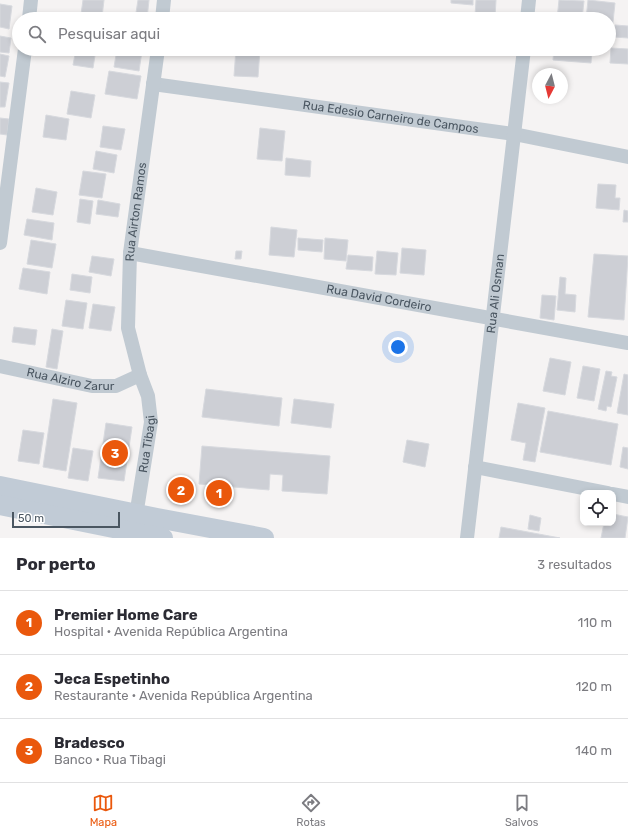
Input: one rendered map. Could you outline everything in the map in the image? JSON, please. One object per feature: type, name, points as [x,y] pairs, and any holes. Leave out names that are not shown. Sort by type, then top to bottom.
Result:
[{"type":"main road","points":[[0,486],[163,538]]},
{"type":"main road","points":[[0,505],[134,528],[264,538]]},
{"type":"street","points":[[30,12],[31,0]]},
{"type":"street","points":[[163,12],[164,0]]},
{"type":"street","points":[[528,12],[529,0]]},
{"type":"street","points":[[0,243],[24,56]]},
{"type":"street","name":"Rua Airton Ramos","points":[[140,375],[128,328],[130,253],[157,56]]},
{"type":"street","name":"Rua Ali Osman","points":[[467,538],[523,56]]},
{"type":"street","name":"Rua Edesio Carneiro de Campos","points":[[153,84],[514,134],[628,157]]},
{"type":"street","name":"Rua David Cordeiro","points":[[130,253],[628,344]]},
{"type":"street","name":"Rua Alziro Zarur","points":[[0,366],[92,386],[116,386],[140,375]]},
{"type":"street","name":"Rua Tibagi","points":[[134,528],[151,422],[148,396],[140,375]]},
{"type":"street","points":[[475,467],[593,490]]},
{"type":"street","points":[[616,495],[628,497]]},
{"type":"building","points":[[83,0],[104,0],[103,12],[81,12]]},
{"type":"building","points":[[138,0],[149,0],[148,12],[136,12]]},
{"type":"building","points":[[451,0],[473,0],[473,5],[451,3]]},
{"type":"building","points":[[476,0],[496,0],[495,12],[475,12]]},
{"type":"building","points":[[559,0],[584,1],[583,12],[558,12]]},
{"type":"building","points":[[588,0],[615,3],[614,12],[587,12]]},
{"type":"building","points":[[0,4],[12,6],[9,29],[0,27]]},
{"type":"building","points":[[616,25],[628,26],[628,38],[616,37]]},
{"type":"building","points":[[0,36],[11,38],[9,53],[0,52]]},
{"type":"building","points":[[616,48],[628,49],[628,64],[610,63],[610,56],[616,56]]},
{"type":"building","points":[[0,54],[9,56],[5,77],[0,76]]},
{"type":"building","points":[[75,56],[95,56],[93,68],[73,65]]},
{"type":"building","points":[[116,56],[141,56],[139,71],[114,67]]},
{"type":"building","points":[[235,56],[260,56],[258,77],[234,76]]},
{"type":"building","points":[[553,56],[592,56],[591,63],[553,60]]},
{"type":"building","points":[[109,71],[141,76],[137,99],[105,94]]},
{"type":"building","points":[[0,82],[9,83],[5,107],[0,107]]},
{"type":"building","points":[[71,91],[95,95],[91,118],[67,114]]},
{"type":"building","points":[[46,115],[69,119],[66,140],[43,137]]},
{"type":"building","points":[[0,118],[9,119],[7,135],[0,134]]},
{"type":"building","points":[[103,126],[125,129],[121,150],[100,147]]},
{"type":"building","points":[[260,128],[285,131],[282,161],[257,159]]},
{"type":"building","points":[[96,151],[117,155],[114,173],[93,169]]},
{"type":"building","points":[[286,158],[311,161],[310,177],[285,175]]},
{"type":"building","points":[[83,171],[106,174],[102,198],[79,195]]},
{"type":"building","points":[[598,184],[616,185],[615,198],[620,198],[619,210],[596,208]]},
{"type":"building","points":[[36,188],[57,192],[53,215],[32,212]]},
{"type":"building","points":[[80,199],[93,201],[90,224],[77,222]]},
{"type":"building","points":[[98,200],[120,204],[118,217],[96,214]]},
{"type":"building","points":[[624,210],[628,211],[628,222],[623,222]]},
{"type":"building","points":[[27,219],[54,223],[52,240],[24,235]]},
{"type":"building","points":[[271,227],[297,230],[294,257],[269,255]]},
{"type":"building","points":[[298,238],[323,240],[322,252],[298,250]]},
{"type":"building","points":[[325,238],[348,240],[346,261],[324,259]]},
{"type":"building","points":[[31,240],[56,244],[52,268],[27,264]]},
{"type":"building","points":[[402,248],[426,250],[424,275],[400,273]]},
{"type":"building","points":[[236,251],[242,251],[241,259],[235,259]]},
{"type":"building","points":[[377,251],[398,253],[396,275],[375,274]]},
{"type":"building","points":[[594,254],[628,256],[624,320],[588,317]]},
{"type":"building","points":[[348,255],[373,257],[372,271],[346,269]]},
{"type":"building","points":[[92,256],[114,259],[111,276],[89,272]]},
{"type":"building","points":[[23,268],[50,272],[47,294],[19,289]]},
{"type":"building","points":[[72,274],[92,277],[90,293],[70,290]]},
{"type":"building","points":[[560,277],[566,278],[565,294],[576,295],[575,312],[557,310]]},
{"type":"building","points":[[542,295],[556,296],[554,320],[540,318]]},
{"type":"building","points":[[66,300],[87,303],[83,329],[62,326]]},
{"type":"building","points":[[93,304],[115,307],[111,331],[89,328]]},
{"type":"building","points":[[14,327],[37,330],[35,345],[12,342]]},
{"type":"building","points":[[52,329],[63,331],[57,369],[46,367]]},
{"type":"building","points":[[550,358],[571,362],[565,395],[543,391]]},
{"type":"building","points":[[583,366],[600,369],[594,401],[577,398]]},
{"type":"building","points":[[606,371],[612,372],[611,376],[617,377],[611,407],[607,406],[606,411],[598,409]]},
{"type":"building","points":[[624,374],[628,375],[628,415],[617,413]]},
{"type":"building","points":[[206,389],[282,398],[279,426],[202,417]]},
{"type":"building","points":[[53,399],[77,403],[66,471],[43,467]]},
{"type":"building","points":[[294,399],[334,404],[331,428],[291,423]]},
{"type":"building","points":[[518,403],[545,408],[535,462],[523,460],[526,443],[511,440]]},
{"type":"building","points":[[548,411],[618,424],[611,465],[540,452]]},
{"type":"building","points":[[106,423],[132,427],[124,481],[98,478]]},
{"type":"building","points":[[23,430],[44,433],[39,464],[18,461]]},
{"type":"building","points":[[407,440],[429,444],[425,467],[403,462]]},
{"type":"building","points":[[202,446],[330,456],[327,494],[282,491],[283,475],[270,474],[269,490],[199,484]]},
{"type":"building","points":[[623,447],[628,448],[628,469],[620,467]]},
{"type":"building","points":[[73,448],[93,451],[88,481],[68,478]]},
{"type":"building","points":[[530,515],[541,518],[539,531],[528,529]]},
{"type":"building","points":[[616,515],[628,517],[625,538],[601,538],[603,526],[616,526]]},
{"type":"building","points":[[501,527],[560,538],[499,538]]},
{"type":"place","name":"Bradesco","points":[[115,453]]},
{"type":"place","name":"Jeca Espetinho","points":[[181,490]]},
{"type":"place","name":"Premier Home Care","points":[[219,493]]}]
